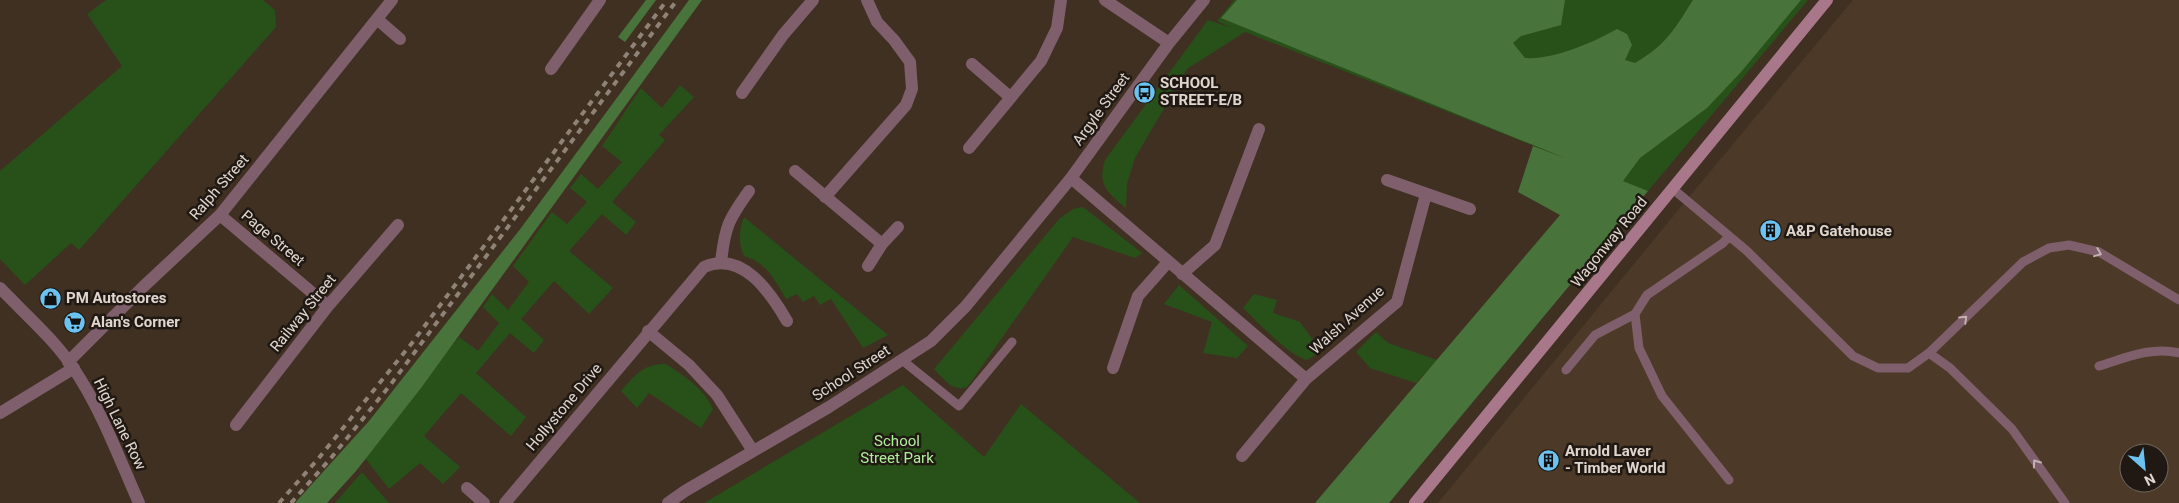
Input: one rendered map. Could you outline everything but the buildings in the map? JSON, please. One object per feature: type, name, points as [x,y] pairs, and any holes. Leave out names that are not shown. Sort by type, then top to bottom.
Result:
[{"type":"main road","name":"Wagonway Road","points":[[1419,501],[1827,0]]},
{"type":"street","name":"Ralph Street","points":[[0,413],[71,365],[143,287],[220,215],[392,0]]},
{"type":"street","points":[[551,69],[600,0]]},
{"type":"street","points":[[742,93],[783,35],[813,0]]},
{"type":"street","points":[[826,197],[906,105],[912,89],[910,62],[894,40],[877,22],[867,0]]},
{"type":"street","points":[[969,148],[1041,61],[1056,28],[1061,0]]},
{"type":"street","points":[[1105,0],[1169,43]]},
{"type":"street","name":"Argyle Street","points":[[1022,236],[1071,178],[1169,43],[1204,0]]},
{"type":"street","points":[[377,19],[400,38]]},
{"type":"street","points":[[972,64],[1010,97]]},
{"type":"street","points":[[1182,274],[1215,245],[1259,129]]},
{"type":"street","points":[[795,172],[882,244]]},
{"type":"street","points":[[1071,178],[1306,378]]},
{"type":"street","points":[[1387,180],[1470,208]]},
{"type":"street","points":[[748,191],[728,223],[721,262],[732,264],[748,272],[766,289],[787,320]]},
{"type":"street","name":"Walsh Avenue","points":[[1242,456],[1306,378],[1397,302],[1426,194]]},
{"type":"street","name":"Page Street","points":[[220,215],[328,306]]},
{"type":"street","name":"Railway Street","points":[[236,425],[328,306],[398,225]]},
{"type":"street","points":[[868,266],[882,244],[898,227]]},
{"type":"street","name":"School Street","points":[[668,503],[685,491],[829,407],[932,341],[966,306],[1022,236]]},
{"type":"street","name":"Hollystone Drive","points":[[504,503],[704,267],[721,262]]},
{"type":"street","points":[[1113,368],[1138,296],[1168,262]]},
{"type":"street","name":"High Lane Row","points":[[0,288],[47,336],[71,365],[93,400],[140,503]]},
{"type":"street","points":[[648,331],[689,366],[717,395],[753,451]]},
{"type":"street","points":[[467,488],[484,503]]},
{"type":"lane","points":[[1673,189],[1747,251],[1853,356],[1878,368],[1908,368],[1929,353],[2022,262],[2049,248],[2070,245],[2099,252],[2179,300]]},
{"type":"lane","points":[[1566,370],[1595,335],[1635,314],[1647,295],[1723,243],[1729,236]]},
{"type":"lane","points":[[1635,314],[1639,348],[1662,396],[1729,480]]},
{"type":"lane","points":[[902,360],[959,406],[1012,342]]},
{"type":"lane","points":[[2099,366],[2142,352],[2170,351],[2179,353]]},
{"type":"lane","points":[[1929,353],[1950,368],[2012,429],[2065,503]]},
{"type":"shaded area","points":[[1853,0],[2179,0],[2179,503],[1438,503]]},
{"type":"green space","points":[[106,0],[263,0],[275,10],[276,27],[79,250],[71,243],[25,285],[0,259],[0,171],[122,66],[87,14]]},
{"type":"green space","points":[[646,0],[656,0],[625,42],[618,37]]},
{"type":"green space","points":[[689,0],[702,0],[421,388],[356,471],[327,503],[295,503],[369,421],[521,228]]},
{"type":"green space","points":[[1234,0],[1808,0],[1648,191],[1245,32],[1187,69],[1135,158],[1127,184],[1126,208],[1109,193],[1103,182],[1102,176],[1105,160],[1208,20],[1232,28],[1217,21]]},
{"type":"green space","points":[[1237,0],[1565,0],[1561,25],[1521,36],[1513,43],[1525,58],[1548,56],[1572,50],[1617,29],[1627,34],[1632,45],[1625,60],[1635,63],[1662,43],[1693,0],[1801,0],[1741,72],[1707,108],[1640,158],[1623,181],[1648,191],[1389,503],[1315,503],[1560,215],[1518,192],[1533,146],[1565,158],[1221,18]]},
{"type":"green space","points":[[680,85],[694,97],[659,135],[665,140],[612,202],[636,222],[626,235],[602,214],[569,251],[613,288],[589,314],[554,281],[521,319],[544,340],[534,353],[510,333],[476,373],[526,417],[511,436],[461,393],[424,436],[460,467],[443,484],[420,463],[389,489],[361,453],[459,337],[478,351],[499,323],[483,307],[492,294],[508,310],[529,282],[513,266],[552,212],[567,224],[587,202],[570,188],[581,174],[598,189],[622,162],[602,146],[641,88],[662,108]]},
{"type":"green space","points":[[1083,207],[1142,253],[1135,258],[1073,237],[968,386],[958,388],[945,381],[934,369],[1059,219],[1073,209]]},
{"type":"green space","points":[[744,217],[888,335],[863,348],[831,299],[820,305],[814,296],[803,302],[797,294],[786,299],[764,267],[744,256],[740,236]]},
{"type":"green space","points":[[1179,285],[1248,346],[1237,358],[1203,353],[1212,322],[1164,304]]},
{"type":"green space","points":[[1254,294],[1277,300],[1273,313],[1300,322],[1321,351],[1307,360],[1299,357],[1282,345],[1243,308]]},
{"type":"green space","points":[[1376,332],[1388,343],[1437,360],[1416,383],[1370,368],[1356,352]]},
{"type":"green space","points":[[658,364],[666,364],[687,378],[699,389],[713,409],[701,428],[649,393],[637,408],[621,391],[635,376],[646,368]]},
{"type":"green space","name":"School Street Park","points":[[903,385],[984,457],[1021,404],[1140,503],[704,503]]},
{"type":"green space","points":[[362,472],[389,503],[335,503]]},
{"type":"railway","points":[[279,503],[318,459],[412,343],[667,0]]},
{"type":"railway","points":[[291,503],[331,458],[391,384],[677,0]]},
{"type":"place","name":"SCHOOL STREET-E/B","points":[[1144,92]]},
{"type":"place","name":"A&P Gatehouse","points":[[1770,231]]},
{"type":"place","name":"PM Autostores","points":[[50,298]]},
{"type":"place","name":"Alan's Corner","points":[[75,322]]},
{"type":"place","name":"Arnold Laver - Timber World","points":[[1549,460]]}]
